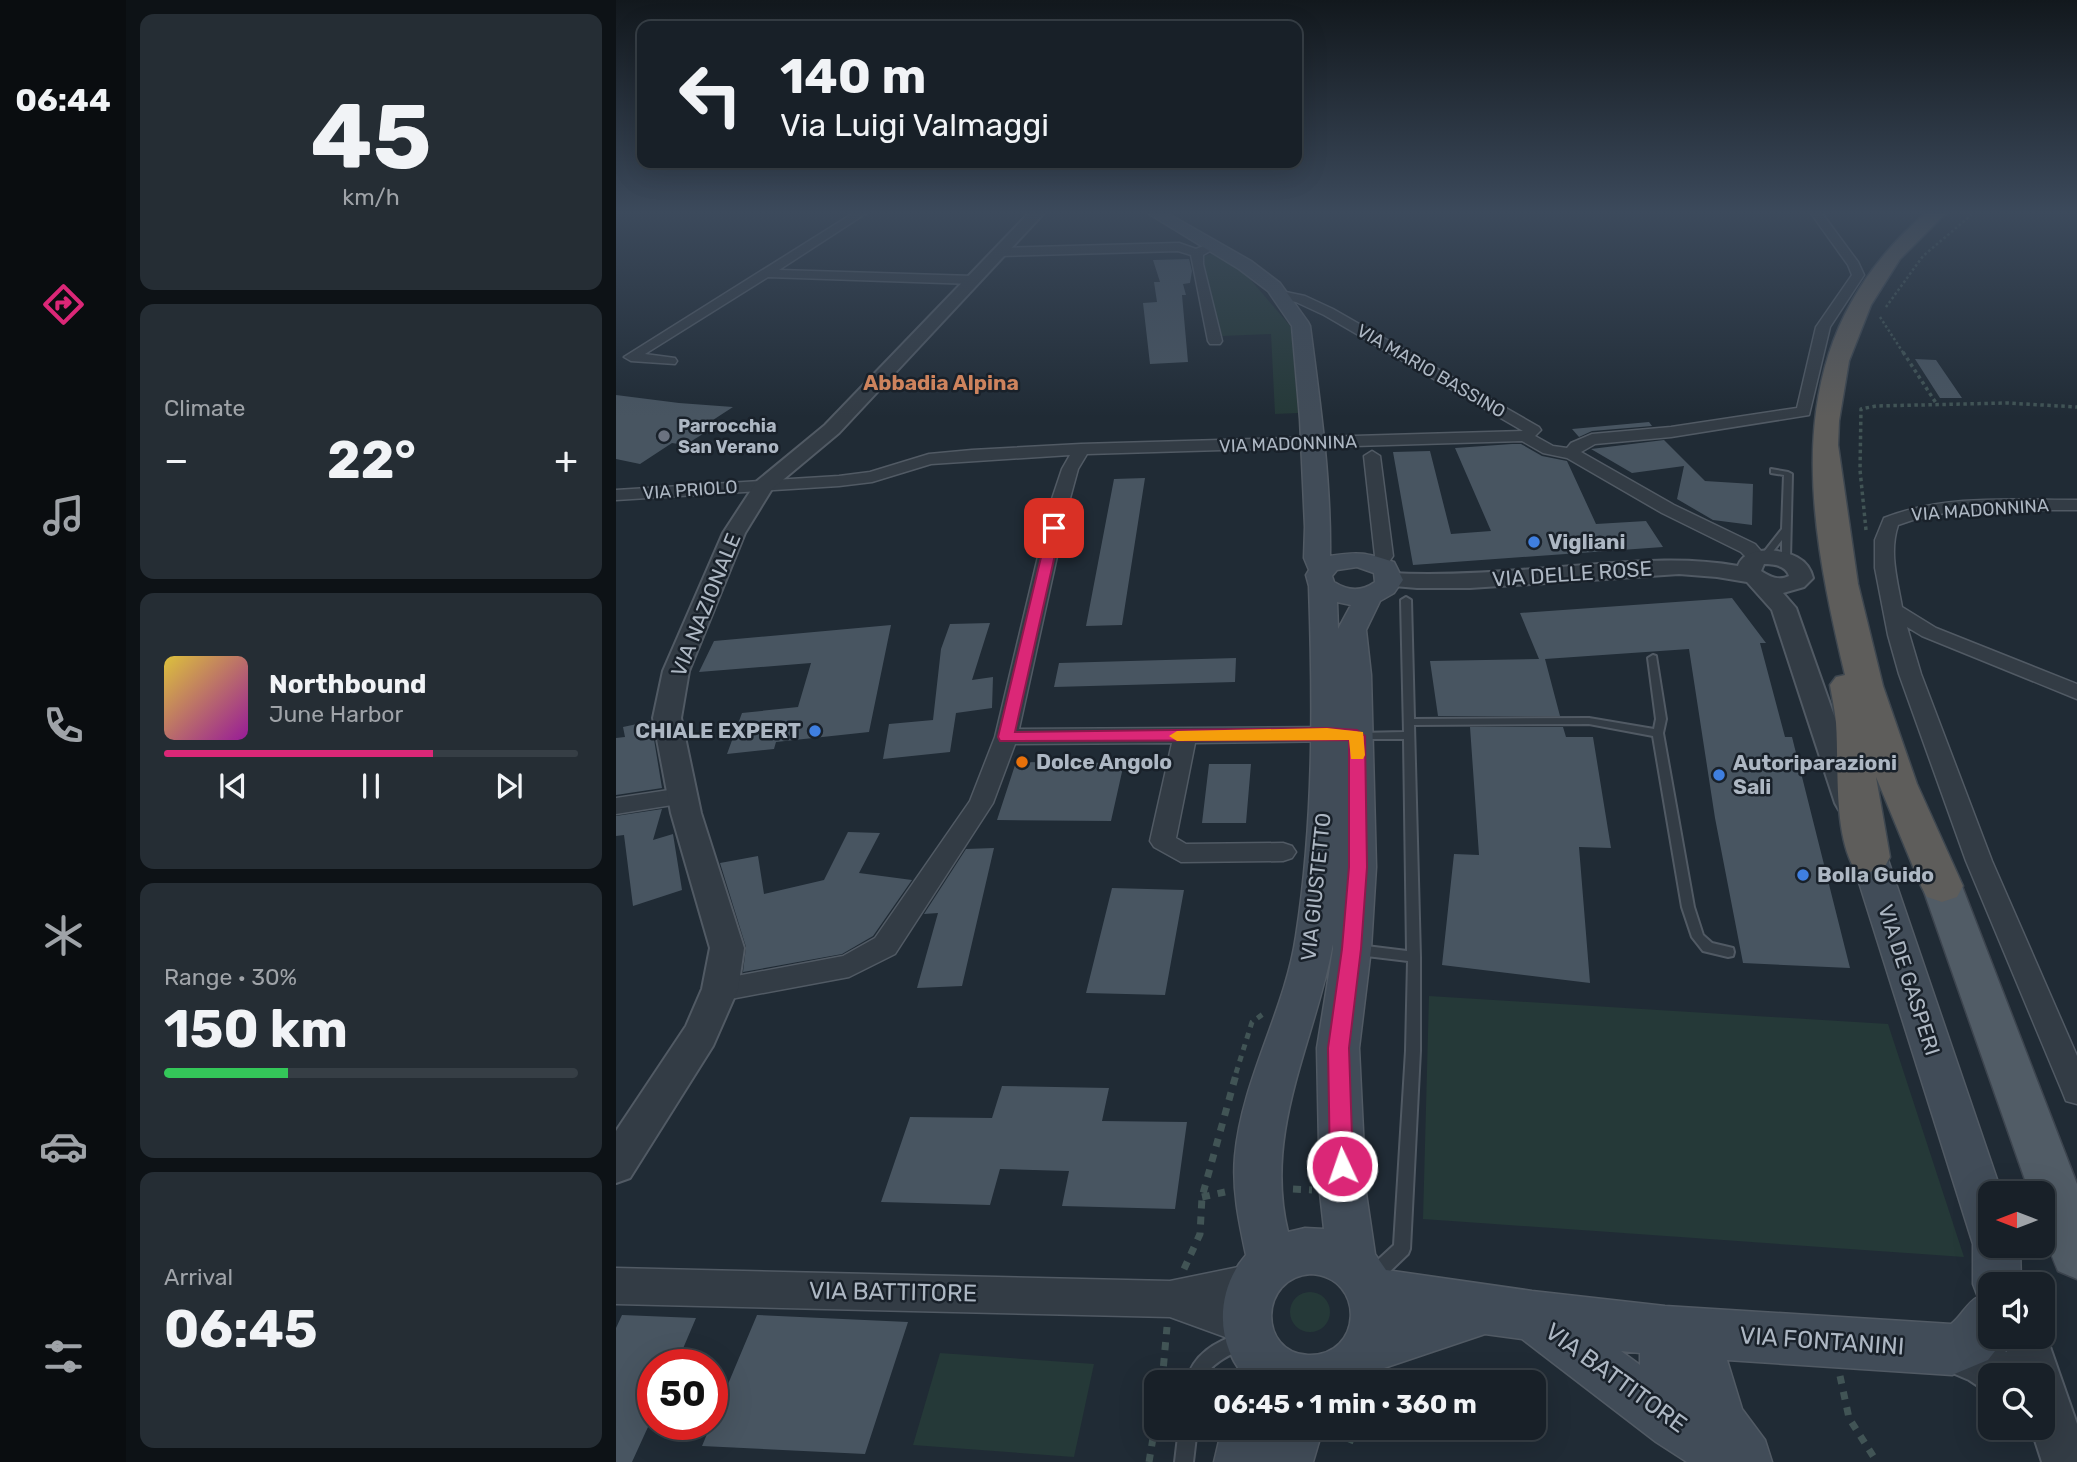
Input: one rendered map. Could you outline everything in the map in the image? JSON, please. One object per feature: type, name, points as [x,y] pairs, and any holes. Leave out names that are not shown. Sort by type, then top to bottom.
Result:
[{"type":"highway","points":[[1873,280],[1838,357],[1826,424],[1826,466],[1844,595],[1867,689],[1897,782],[1942,886]]},
{"type":"highway","points":[[1889,280],[1870,311],[1850,368],[1842,424],[1843,469],[1848,524],[1863,615],[1884,691],[1919,789],[1942,886]]},
{"type":"highway","points":[[1844,595],[1837,619],[1854,722],[1858,797],[1870,857]]},
{"type":"main road","name":"VIA GIUSTETTO","points":[[1263,280],[1281,295],[1301,326],[1328,674],[1342,734],[1358,867],[1352,949],[1338,1048],[1343,1193],[1364,1279]]},
{"type":"main road","points":[[1318,527],[1330,545],[1386,585]]},
{"type":"main road","points":[[1349,559],[1328,565],[1322,578],[1328,591],[1347,597],[1386,585]]},
{"type":"main road","name":"VIA GIUSTETTO","points":[[1265,1272],[1257,1186],[1266,1108],[1296,1021],[1314,945],[1324,834],[1342,734],[1352,630],[1386,585]]},
{"type":"main road","name":"VIA DE GASPERI","points":[[1870,857],[1998,1259]]},
{"type":"main road","points":[[1942,886],[2077,1253]]},
{"type":"main road","points":[[1314,945],[1352,949]]},
{"type":"main road","points":[[1275,1370],[1253,1351],[1249,1302],[1265,1272],[1295,1253],[1321,1250],[1364,1279],[1376,1310],[1374,1329],[1367,1348],[1347,1370]]},
{"type":"main road","name":"VIA BATTITORE","points":[[1364,1279],[1509,1313],[1679,1332],[1701,1366],[1723,1430],[1749,1462]]},
{"type":"main road","name":"VIA BATTITORE","points":[[1367,1348],[1509,1313],[1737,1462]]},
{"type":"main road","points":[[1675,1423],[1666,1380],[1679,1332]]},
{"type":"main road","name":"VIA FONTANINI","points":[[1679,1332],[1834,1340],[1952,1350]]},
{"type":"main road","points":[[1952,1350],[1966,1346],[1978,1336]]},
{"type":"main road","points":[[1241,1462],[1246,1440]]},
{"type":"main road","points":[[1286,1462],[1292,1440]]},
{"type":"street","points":[[670,362],[631,357],[753,280]]},
{"type":"street","name":"VIA NAZIONALE","points":[[616,1165],[700,1035],[720,989],[727,948],[682,796],[667,718],[676,671],[734,533],[764,485],[832,429],[973,280]]},
{"type":"street","points":[[1201,280],[1215,341]]},
{"type":"street","points":[[1762,566],[1748,548],[1668,509],[1572,454],[1577,446],[1592,439],[1671,432],[1804,412],[1823,327],[1854,280]]},
{"type":"street","name":"VIA MARIO BASSINO","points":[[1281,295],[1319,308],[1413,358],[1533,430],[1526,436]]},
{"type":"street","name":"VIA MADONNINA","points":[[764,485],[872,477],[929,459],[1081,449],[1526,436],[1533,443],[1549,450],[1572,454]]},
{"type":"street","points":[[720,989],[849,966],[885,946],[981,803],[1006,737],[1060,502],[1070,469],[1081,449]]},
{"type":"street","points":[[1372,456],[1386,585]]},
{"type":"street","name":"VIA PRIOLO","points":[[622,495],[764,485]]},
{"type":"street","points":[[616,513],[622,495]]},
{"type":"street","name":"VIA MADONNINA","points":[[1894,610],[1884,540],[1890,522],[1906,513],[1942,509],[2077,505]]},
{"type":"street","name":"VIA DELLE ROSE","points":[[1386,585],[1650,567],[1720,569],[1762,566]]},
{"type":"street","name":"VIA DE GASPERI","points":[[1762,566],[1784,608],[1870,857]]},
{"type":"street","points":[[1894,610],[1930,632],[2077,692]]},
{"type":"street","points":[[1894,610],[1910,674],[1979,861],[2077,1091]]},
{"type":"street","points":[[1006,737],[1342,734]]},
{"type":"street","points":[[1185,736],[1164,841],[1181,853],[1283,852]]},
{"type":"street","points":[[616,806],[682,796]]},
{"type":"street","name":"VIA BATTITORE","points":[[616,1286],[1170,1299],[1265,1272]]},
{"type":"street","name":"VIA BATTITORE","points":[[1170,1299],[1253,1351]]},
{"type":"street","name":"VIA FONTANINI","points":[[1952,1350],[1985,1363]]},
{"type":"street","points":[[2055,1430],[2065,1462]]},
{"type":"street","points":[[2049,1440],[2065,1462]]},
{"type":"lane","points":[[1762,566],[1786,530],[1788,474],[1774,471]]},
{"type":"lane","points":[[1762,566],[1786,530]]},
{"type":"lane","points":[[1364,1279],[1402,1249],[1413,1051],[1414,957],[1409,735],[1386,585]]},
{"type":"lane","points":[[1653,658],[1661,719],[1658,733],[1688,907],[1698,937],[1709,947],[1728,952]]},
{"type":"lane","points":[[1408,722],[1589,721],[1658,733]]},
{"type":"lane","points":[[1342,734],[1409,735]]},
{"type":"lane","points":[[1352,949],[1414,957]]},
{"type":"lane","points":[[1200,1370],[1210,1357],[1225,1346],[1253,1351]]},
{"type":"lane","points":[[1184,1462],[1187,1440]]},
{"type":"path","points":[[1905,280],[1879,320],[1937,404]]},
{"type":"path","points":[[1885,561],[1870,550],[1861,500],[1861,409],[2007,403],[2077,407]]},
{"type":"path","points":[[1267,1008],[1261,1017],[1252,1022],[1247,1034],[1202,1197],[1257,1186],[1343,1193]]},
{"type":"path","points":[[1834,1340],[1849,1418],[1877,1462]]},
{"type":"path","points":[[1149,1462],[1153,1440]]},
{"type":"green space","points":[[1207,280],[1251,280],[1291,327],[1298,413],[1275,414],[1271,334],[1222,336]]},
{"type":"green space","points":[[1429,996],[1888,1024],[1964,1257],[1423,1219]]},
{"type":"green space","points":[[1310,1292],[1318,1293],[1324,1298],[1329,1304],[1329,1320],[1324,1326],[1318,1331],[1310,1332],[1302,1331],[1296,1326],[1291,1320],[1290,1312],[1291,1304],[1296,1298],[1302,1293]]},
{"type":"green space","points":[[940,1353],[1094,1364],[1074,1457],[913,1445]]},
{"type":"building","points":[[1190,280],[1190,283],[1183,284],[1186,295],[1182,295],[1188,362],[1150,364],[1143,303],[1157,302],[1154,282]]},
{"type":"building","points":[[1915,359],[1936,360],[1962,398],[1940,398]]},
{"type":"building","name":"Parrocchia San Verano","points":[[616,395],[733,407],[713,420],[724,421],[685,445],[672,443],[640,464],[616,459]]},
{"type":"building","points":[[1649,422],[1652,426],[1592,431],[1579,437],[1572,429]]},
{"type":"building","points":[[1664,440],[1705,481],[1753,484],[1752,525],[1713,520],[1677,499],[1684,466],[1632,473],[1591,449]]},
{"type":"building","points":[[1521,444],[1542,456],[1567,461],[1596,524],[1646,521],[1663,547],[1413,565],[1393,452],[1430,451],[1451,534],[1491,531],[1455,448]]},
{"type":"building","points":[[1145,478],[1122,625],[1086,626],[1114,479]]},
{"type":"building","points":[[1732,598],[1766,643],[1760,643],[1785,737],[1792,737],[1850,968],[1743,963],[1715,818],[1689,649],[1545,659],[1560,716],[1438,716],[1430,661],[1539,659],[1520,613]]},
{"type":"building","points":[[990,623],[972,680],[993,677],[992,708],[956,713],[950,752],[883,759],[889,724],[933,720],[941,649],[950,624]]},
{"type":"building","points":[[891,625],[869,732],[776,742],[774,749],[727,754],[742,713],[798,707],[811,663],[699,672],[714,641]]},
{"type":"building","points":[[1236,658],[1235,682],[1054,687],[1059,663]]},
{"type":"building","points":[[651,721],[662,788],[616,795],[616,738],[625,737],[623,727]]},
{"type":"building","points":[[1470,727],[1563,727],[1566,737],[1593,737],[1611,848],[1579,847],[1590,983],[1442,965],[1454,854],[1479,855]]},
{"type":"building","points":[[1016,762],[1124,763],[1111,821],[997,820]]},
{"type":"building","points":[[1209,764],[1251,764],[1246,823],[1202,823]]},
{"type":"building","points":[[662,809],[653,840],[673,834],[682,890],[633,906],[624,835],[616,836],[616,816]]},
{"type":"building","points":[[848,832],[880,833],[859,873],[912,880],[873,936],[842,954],[743,972],[746,947],[720,863],[758,856],[764,894],[824,880]]},
{"type":"building","points":[[994,848],[962,986],[917,988],[938,913],[924,914],[966,849]]},
{"type":"building","points":[[1112,888],[1184,890],[1165,995],[1086,993]]},
{"type":"building","points":[[1002,1086],[1109,1088],[1102,1121],[1187,1122],[1175,1209],[1062,1206],[1069,1171],[1000,1169],[990,1205],[881,1202],[910,1117],[992,1118]]},
{"type":"building","points":[[622,1315],[696,1318],[683,1349],[637,1349],[637,1440],[642,1440],[632,1462],[616,1462],[616,1328]]},
{"type":"building","points":[[757,1315],[908,1322],[865,1454],[702,1446],[705,1440],[728,1440],[728,1384]]},
{"type":"slow traffic","points":[[1177,736],[1327,733],[1357,736],[1357,755]]},
{"type":"place","name":"Parrocchia San Verano","points":[[664,436]]},
{"type":"place","name":"Vigliani","points":[[1534,542]]},
{"type":"place","name":"CHIALE EXPERT","points":[[815,731]]},
{"type":"place","name":"Dolce Angolo","points":[[1022,762]]},
{"type":"place","name":"Autoriparazioni Sali","points":[[1719,775]]},
{"type":"place","name":"Bolla Guido","points":[[1803,875]]},
{"type":"district","name":"Abbadia Alpina","points":[[941,383]]},
{"type":"route","points":[[1054,528],[1006,737],[1327,733],[1357,736],[1358,867],[1352,949],[1338,1048],[1342,1166]]}]
